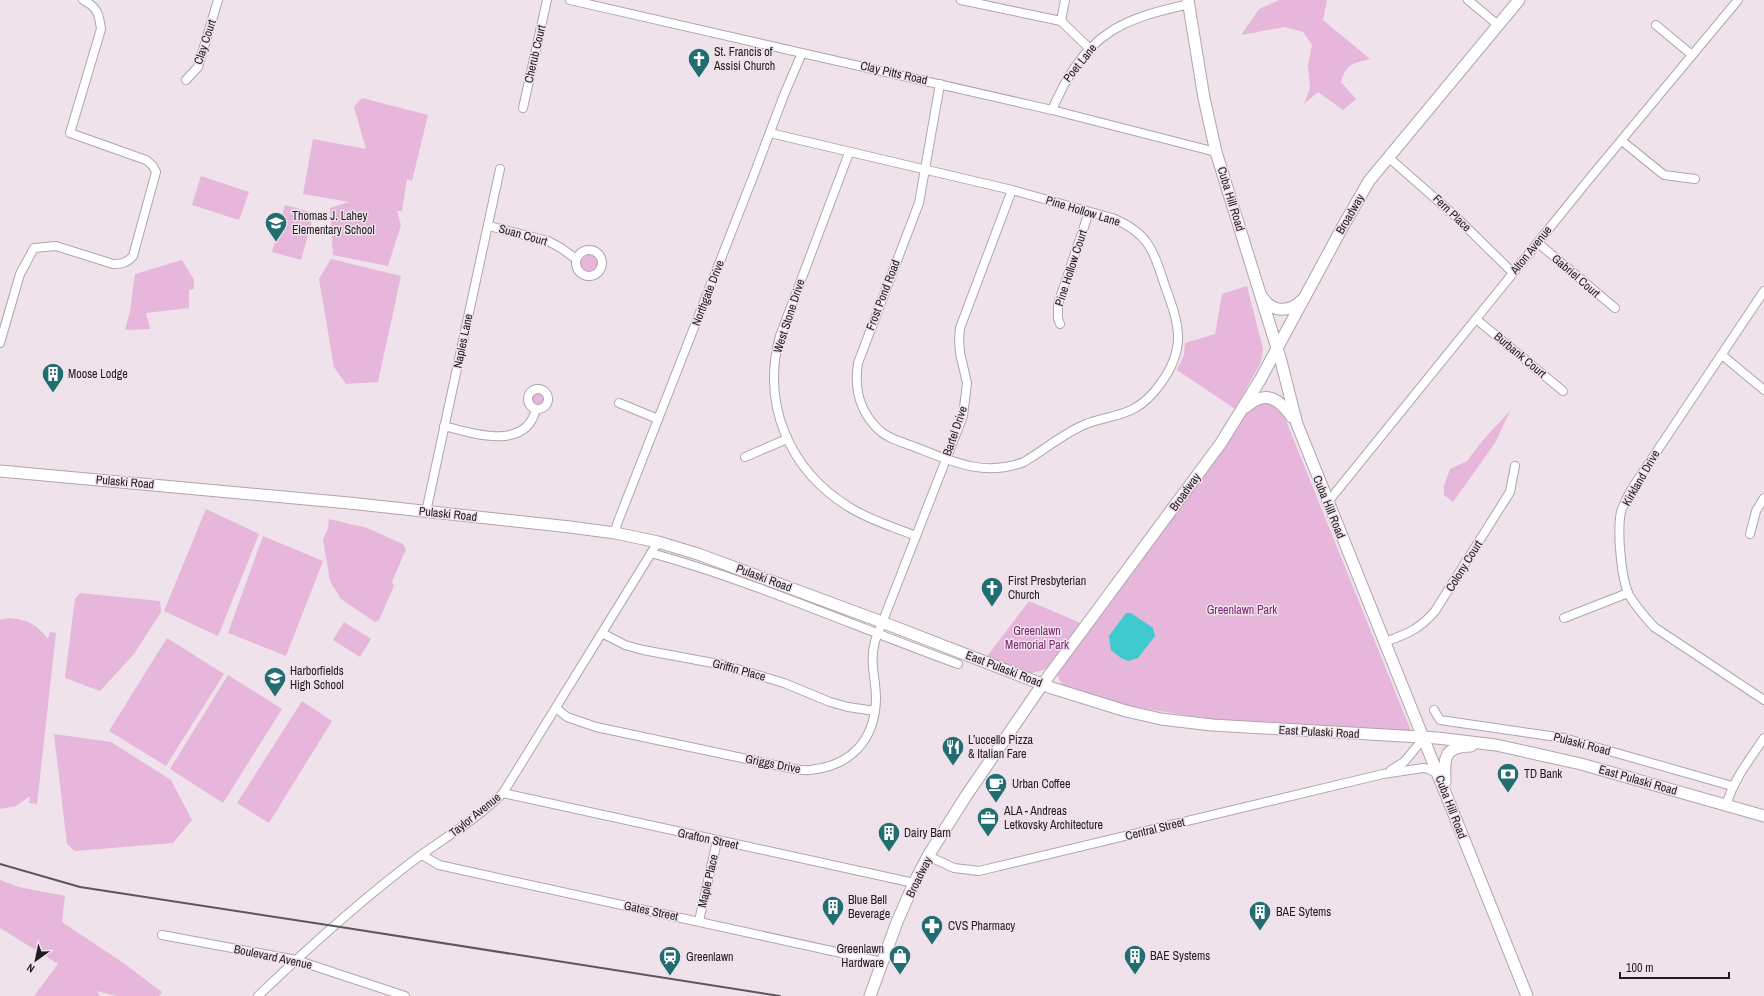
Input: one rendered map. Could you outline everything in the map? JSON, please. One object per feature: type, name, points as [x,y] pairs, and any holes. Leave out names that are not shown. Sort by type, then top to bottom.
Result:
[{"type":"main road","name":"Broadway","points":[[870,996],[914,883],[928,856],[966,796],[1042,685],[1221,443],[1277,350],[1342,228],[1369,182],[1388,157],[1519,0]]},
{"type":"main road","name":"Cuba Hill Road","points":[[1188,2],[1204,98],[1216,152],[1261,295],[1297,424],[1327,503],[1446,792],[1527,996]]},
{"type":"main road","points":[[1261,295],[1269,305],[1280,310],[1295,306],[1307,294]]},
{"type":"main road","points":[[1237,418],[1253,401],[1266,397],[1272,398],[1282,405],[1297,424]]},
{"type":"main road","name":"Pulaski Road","points":[[0,471],[349,503],[615,533],[658,542],[698,554],[882,622]]},
{"type":"main road","name":"East Pulaski Road","points":[[882,622],[1042,685],[1108,706],[1161,719],[1267,729],[1424,738],[1496,745],[1581,764],[1764,816]]},
{"type":"main road","points":[[1446,792],[1444,764],[1447,754],[1456,748],[1465,746],[1496,745]]},
{"type":"street","points":[[0,343],[20,274],[34,248],[56,246],[113,264],[121,264],[129,261],[133,256],[156,172],[153,166],[146,160],[70,133],[101,29],[99,14],[91,4],[83,0]]},
{"type":"street","name":"Clay Court","points":[[186,80],[198,67],[218,0]]},
{"type":"street","name":"Cherub Court","points":[[522,108],[547,0]]},
{"type":"street","name":"Clay Pitts Road","points":[[570,0],[1052,110],[1216,152]]},
{"type":"street","points":[[961,0],[973,1],[1061,21],[1090,49]]},
{"type":"street","points":[[1061,21],[1065,0]]},
{"type":"street","points":[[1468,0],[1498,25]]},
{"type":"street","name":"Alton Avenue","points":[[1327,503],[1590,178],[1738,0]]},
{"type":"street","name":"Poet Lane","points":[[1052,110],[1062,85],[1090,49],[1110,31],[1155,12],[1188,2]]},
{"type":"street","points":[[1656,25],[1692,55]]},
{"type":"street","name":"Northgate Drive","points":[[615,533],[617,524],[802,53]]},
{"type":"street","name":"Frost Pond Road","points":[[940,84],[919,203],[864,345],[855,379],[858,397],[865,412],[880,431],[892,438],[946,459]]},
{"type":"street","name":"Pine Hollow Lane","points":[[770,133],[1012,190],[1112,218],[1139,232],[1146,240],[1156,257],[1172,305],[1179,343],[1175,361],[1153,394],[1136,408],[1119,415],[1087,423],[1024,462],[1008,467],[989,469],[974,468],[946,459]]},
{"type":"street","points":[[1622,141],[1664,174],[1695,179]]},
{"type":"street","name":"West Stone Drive","points":[[849,152],[780,336],[776,352],[774,392],[779,416],[787,439],[808,473],[836,498],[868,516],[916,536]]},
{"type":"street","name":"Fern Place","points":[[1388,157],[1441,203],[1513,273]]},
{"type":"street","name":"Naples Lane","points":[[426,512],[500,169]]},
{"type":"street","name":"Bartel Drive","points":[[882,622],[963,416],[967,383],[959,346],[960,328],[1012,190]]},
{"type":"street","name":"Pine Hollow Court","points":[[1060,324],[1058,318],[1058,304],[1089,212]]},
{"type":"street","name":"Suan Court","points":[[488,226],[548,241],[576,259]]},
{"type":"street","name":"Gabriel Court","points":[[1538,243],[1615,308]]},
{"type":"street","name":"Kirkland Drive","points":[[1764,291],[1646,465],[1631,490],[1621,511],[1619,532],[1621,558],[1628,593],[1641,612],[1654,627],[1764,700]]},
{"type":"street","name":"Burbank Court","points":[[1476,319],[1564,391]]},
{"type":"street","points":[[1722,355],[1764,390]]},
{"type":"street","points":[[619,403],[658,419]]},
{"type":"street","points":[[444,426],[487,437],[505,436],[520,431],[529,424],[534,418],[536,409]]},
{"type":"street","points":[[745,457],[787,439]]},
{"type":"street","name":"Colony Court","points":[[1385,642],[1413,631],[1425,623],[1435,611],[1510,492],[1515,466]]},
{"type":"street","points":[[1750,534],[1756,511],[1764,498]]},
{"type":"street","name":"Taylor Avenue","points":[[258,996],[341,920],[422,855],[488,807],[503,793],[658,542]]},
{"type":"street","points":[[651,553],[688,563],[727,577],[836,617],[877,635],[958,664]]},
{"type":"street","points":[[1564,618],[1628,593]]},
{"type":"street","name":"Griggs Drive","points":[[556,708],[566,716],[596,727],[789,768],[809,770],[832,766],[848,759],[863,744],[871,729],[875,710],[875,686],[872,660],[877,635],[882,622]]},
{"type":"street","name":"Griffin Place","points":[[602,633],[613,641],[643,650],[724,665],[784,683],[830,702],[848,707],[875,710]]},
{"type":"street","name":"Pulaski Road","points":[[1434,710],[1440,720],[1564,738],[1732,786]]},
{"type":"street","name":"Central Street","points":[[1383,774],[1396,768],[1404,762],[1424,738]]},
{"type":"street","points":[[1726,805],[1732,786],[1764,738]]},
{"type":"street","name":"Central Street","points":[[928,856],[954,868],[969,871],[990,870],[1383,774],[1423,768],[1429,769],[1439,775]]},
{"type":"street","name":"Grafton Street","points":[[503,793],[914,883]]},
{"type":"street","name":"Maple Place","points":[[699,922],[717,841]]},
{"type":"street","name":"Gates Street","points":[[422,855],[439,865],[882,962]]},
{"type":"street","name":"Boulevard Avenue","points":[[162,935],[296,960],[405,996]]},
{"type":"green space","points":[[1279,0],[1327,0],[1323,20],[1370,59],[1355,63],[1345,71],[1341,82],[1356,99],[1343,110],[1318,92],[1304,104],[1310,88],[1308,65],[1312,45],[1303,32],[1285,27],[1241,35],[1259,9]]},
{"type":"green space","points":[[362,98],[428,115],[412,181],[407,179],[402,211],[397,211],[401,225],[388,266],[333,255],[330,208],[349,202],[303,194],[313,139],[366,149],[354,107]]},
{"type":"green space","points":[[201,176],[249,192],[239,220],[192,205]]},
{"type":"green space","points":[[285,205],[314,213],[301,260],[272,252]]},
{"type":"green space","points":[[589,252],[597,255],[600,263],[597,271],[589,274],[581,271],[578,263],[581,255]]},
{"type":"green space","points":[[331,259],[401,276],[378,382],[346,384],[334,367],[319,279]]},
{"type":"green space","points":[[182,260],[194,280],[194,289],[189,290],[189,308],[146,313],[150,329],[125,330],[130,311],[135,274]]},
{"type":"green space","points":[[1247,286],[1263,349],[1261,362],[1235,409],[1177,370],[1184,355],[1185,343],[1215,334],[1222,294]]},
{"type":"green space","points":[[535,391],[541,391],[546,396],[544,405],[541,407],[535,407],[530,402],[530,396]]},
{"type":"green space","name":"Greenlawn Park","points":[[1260,400],[1281,408],[1411,731],[1216,720],[1128,706],[1063,687],[1057,674],[1254,404]]},
{"type":"green space","points":[[1510,411],[1495,443],[1453,502],[1444,495],[1444,486],[1450,469],[1467,461],[1483,440]]},
{"type":"green space","points":[[206,509],[259,534],[218,636],[164,611]]},
{"type":"green space","points":[[329,519],[367,528],[403,544],[406,549],[392,582],[394,586],[379,620],[375,622],[341,599],[330,581],[323,540],[328,528]]},
{"type":"green space","points":[[263,536],[323,561],[286,656],[228,633]]},
{"type":"green space","points":[[80,593],[160,601],[161,612],[134,654],[100,691],[65,678],[75,599]]},
{"type":"green space","name":"Greenlawn Memorial Park","points":[[1029,601],[1083,624],[1050,668],[1025,675],[985,659]]},
{"type":"green space","points":[[10,618],[22,620],[36,626],[48,639],[50,632],[56,633],[37,804],[29,803],[30,796],[16,806],[0,809],[0,620]]},
{"type":"green space","points":[[344,622],[371,639],[360,657],[333,640]]},
{"type":"green space","points":[[167,638],[224,674],[166,766],[109,731]]},
{"type":"green space","points":[[228,675],[282,709],[223,803],[170,769]]},
{"type":"green space","points":[[302,701],[332,721],[269,823],[237,803]]},
{"type":"green space","points":[[54,734],[111,742],[171,780],[192,820],[173,843],[75,851],[67,844]]},
{"type":"green space","points":[[0,880],[19,887],[65,896],[62,922],[122,962],[162,992],[159,996],[116,996],[97,991],[100,996],[34,996],[58,964],[0,928]]},
{"type":"water","points":[[1126,613],[1131,613],[1153,628],[1155,636],[1138,658],[1128,661],[1121,658],[1111,650],[1109,636]]},
{"type":"railway","points":[[0,864],[80,887],[780,996]]},
{"type":"place","name":"St. Francis of Assisi Church","points":[[699,78]]},
{"type":"place","name":"Thomas J. Lahey Elementary School","points":[[276,242]]},
{"type":"place","name":"Moose Lodge","points":[[53,394]]},
{"type":"place","name":"First Presbyterian Church","points":[[992,608]]},
{"type":"place","name":"Harborfields High School","points":[[275,698]]},
{"type":"place","name":"L’uccello Pizza & Italian Fare","points":[[953,766]]},
{"type":"place","name":"TD Bank","points":[[1508,794]]},
{"type":"place","name":"Urban Coffee","points":[[996,804]]},
{"type":"place","name":"ALA - Andreas Letkovsky Architecture","points":[[988,838]]},
{"type":"place","name":"Dairy Barn","points":[[889,852]]},
{"type":"place","name":"Blue Bell Beverage","points":[[833,926]]},
{"type":"place","name":"BAE Sytems","points":[[1260,932]]},
{"type":"place","name":"CVS Pharmacy","points":[[932,946]]},
{"type":"place","name":"Greenlawn","points":[[670,976]]},
{"type":"place","name":"Greenlawn Hardware","points":[[900,976]]},
{"type":"place","name":"BAE Systems","points":[[1135,976]]}]
